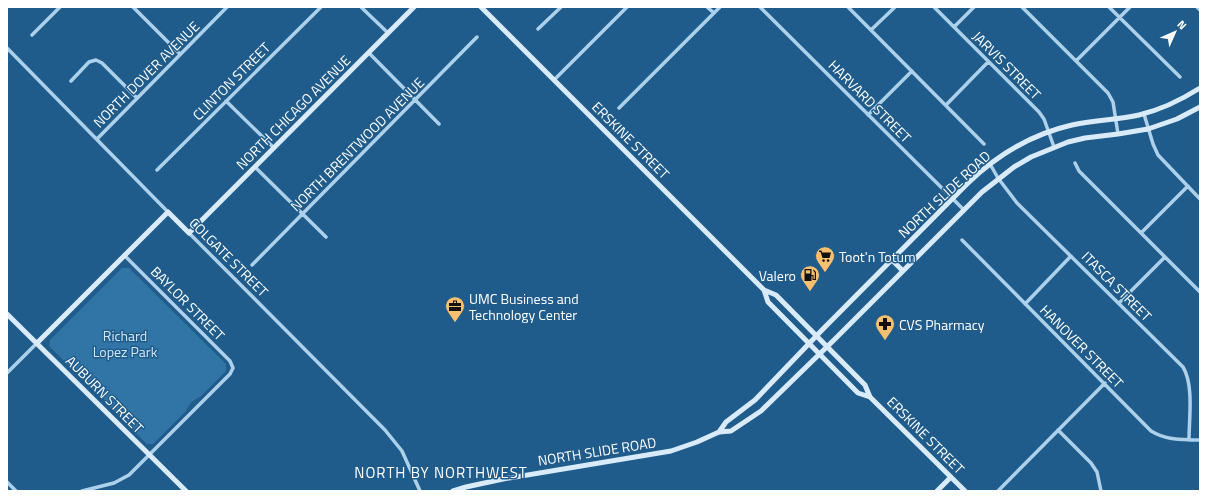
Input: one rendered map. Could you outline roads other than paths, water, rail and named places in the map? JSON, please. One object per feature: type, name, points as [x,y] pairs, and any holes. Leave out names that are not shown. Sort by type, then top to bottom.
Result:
[{"type":"main road","name":"NORTH CHICAGO AVENUE","points":[[188,233],[414,7]]},
{"type":"main road","name":"ERSKINE STREET","points":[[481,7],[764,290],[776,295],[865,384],[870,396],[965,491]]},
{"type":"main road","name":"NORTH SLIDE ROAD","points":[[720,432],[726,422],[755,400],[816,336],[976,175],[990,164],[1017,146],[1049,132],[1086,122],[1144,114],[1170,104],[1200,88]]},
{"type":"main road","name":"NORTH SLIDE ROAD","points":[[453,491],[503,479],[671,451],[720,432],[731,431],[758,413],[828,347],[982,192],[998,178],[1030,157],[1054,147],[1085,138],[1148,129],[1177,119],[1200,107]]},
{"type":"main road","name":"COLGATE STREET","points":[[168,212],[188,233]]},
{"type":"main road","points":[[37,343],[168,212]]},
{"type":"main road","points":[[892,260],[904,271]]},
{"type":"main road","name":"ERSKINE STREET","points":[[764,290],[768,302],[858,393],[870,396]]},
{"type":"main road","name":"AUBURN STREET","points":[[7,314],[186,491]]},
{"type":"main road","points":[[937,491],[951,477]]},
{"type":"street","points":[[32,35],[60,7]]},
{"type":"street","points":[[133,7],[180,54]]},
{"type":"street","points":[[220,7],[224,10]]},
{"type":"street","name":"NORTH DOVER AVENUE","points":[[97,139],[227,7]]},
{"type":"street","name":"CLINTON STREET","points":[[157,170],[321,7]]},
{"type":"street","points":[[361,7],[388,33]]},
{"type":"street","points":[[538,29],[561,7]]},
{"type":"street","points":[[554,80],[627,7]]},
{"type":"street","points":[[707,7],[714,14]]},
{"type":"street","points":[[619,108],[720,7]]},
{"type":"street","name":"HARVARD STREET","points":[[760,7],[964,210]]},
{"type":"street","points":[[848,7],[984,144]]},
{"type":"street","points":[[871,30],[895,7]]},
{"type":"street","name":"JARVIS STREET","points":[[934,7],[1039,112],[1044,119],[1054,147]]},
{"type":"street","points":[[954,27],[974,7]]},
{"type":"street","points":[[1022,7],[1108,93],[1113,102],[1118,134]]},
{"type":"street","points":[[1109,7],[1180,77]]},
{"type":"street","points":[[1076,61],[1130,7]]},
{"type":"street","name":"NORTH BRENTWOOD AVENUE","points":[[252,265],[477,38]]},
{"type":"street","name":"COLGATE STREET","points":[[7,48],[168,212]]},
{"type":"street","points":[[369,53],[439,124]]},
{"type":"street","points":[[71,81],[90,62],[96,60],[102,63],[137,98]]},
{"type":"street","points":[[946,105],[988,62]]},
{"type":"street","points":[[868,115],[912,71]]},
{"type":"street","points":[[226,101],[274,148]]},
{"type":"street","points":[[1144,114],[1158,155],[1200,199]]},
{"type":"street","points":[[1075,163],[1079,171],[1200,292]]},
{"type":"street","name":"ITASCA STREET","points":[[990,164],[998,178],[1017,203],[1178,362],[1186,374],[1189,383],[1189,440]]},
{"type":"street","points":[[255,167],[326,237]]},
{"type":"street","points":[[1141,233],[1188,186]]},
{"type":"street","name":"COLGATE STREET","points":[[188,233],[385,430],[402,451],[420,491]]},
{"type":"street","name":"HANOVER STREET","points":[[962,240],[1151,430],[1160,436],[1172,439],[1200,440]]},
{"type":"street","name":"BAYLOR STREET","points":[[124,255],[230,361],[233,368],[230,374],[150,455]]},
{"type":"street","points":[[1025,304],[1071,256]]},
{"type":"street","points":[[1118,303],[1165,257]]},
{"type":"street","points":[[7,373],[37,343]]},
{"type":"street","points":[[998,491],[1104,384]]},
{"type":"street","points":[[1058,430],[1091,463],[1097,472],[1101,491]]},
{"type":"street","points":[[82,491],[109,485],[120,480],[129,475],[150,455]]},
{"type":"street","points":[[7,482],[16,491]]},
{"type":"place","name":"Toot'n Totum","points":[[825,273]]},
{"type":"place","name":"Valero","points":[[810,292]]},
{"type":"place","name":"UMC Business and Technology Center","points":[[455,323]]},
{"type":"place","name":"CVS Pharmacy","points":[[885,341]]},
{"type":"district","name":"NORTH BY NORTHWEST","points":[[441,472]]},
{"type":"park label","name":"Richard Lopez Park","points":[[125,344]]}]
